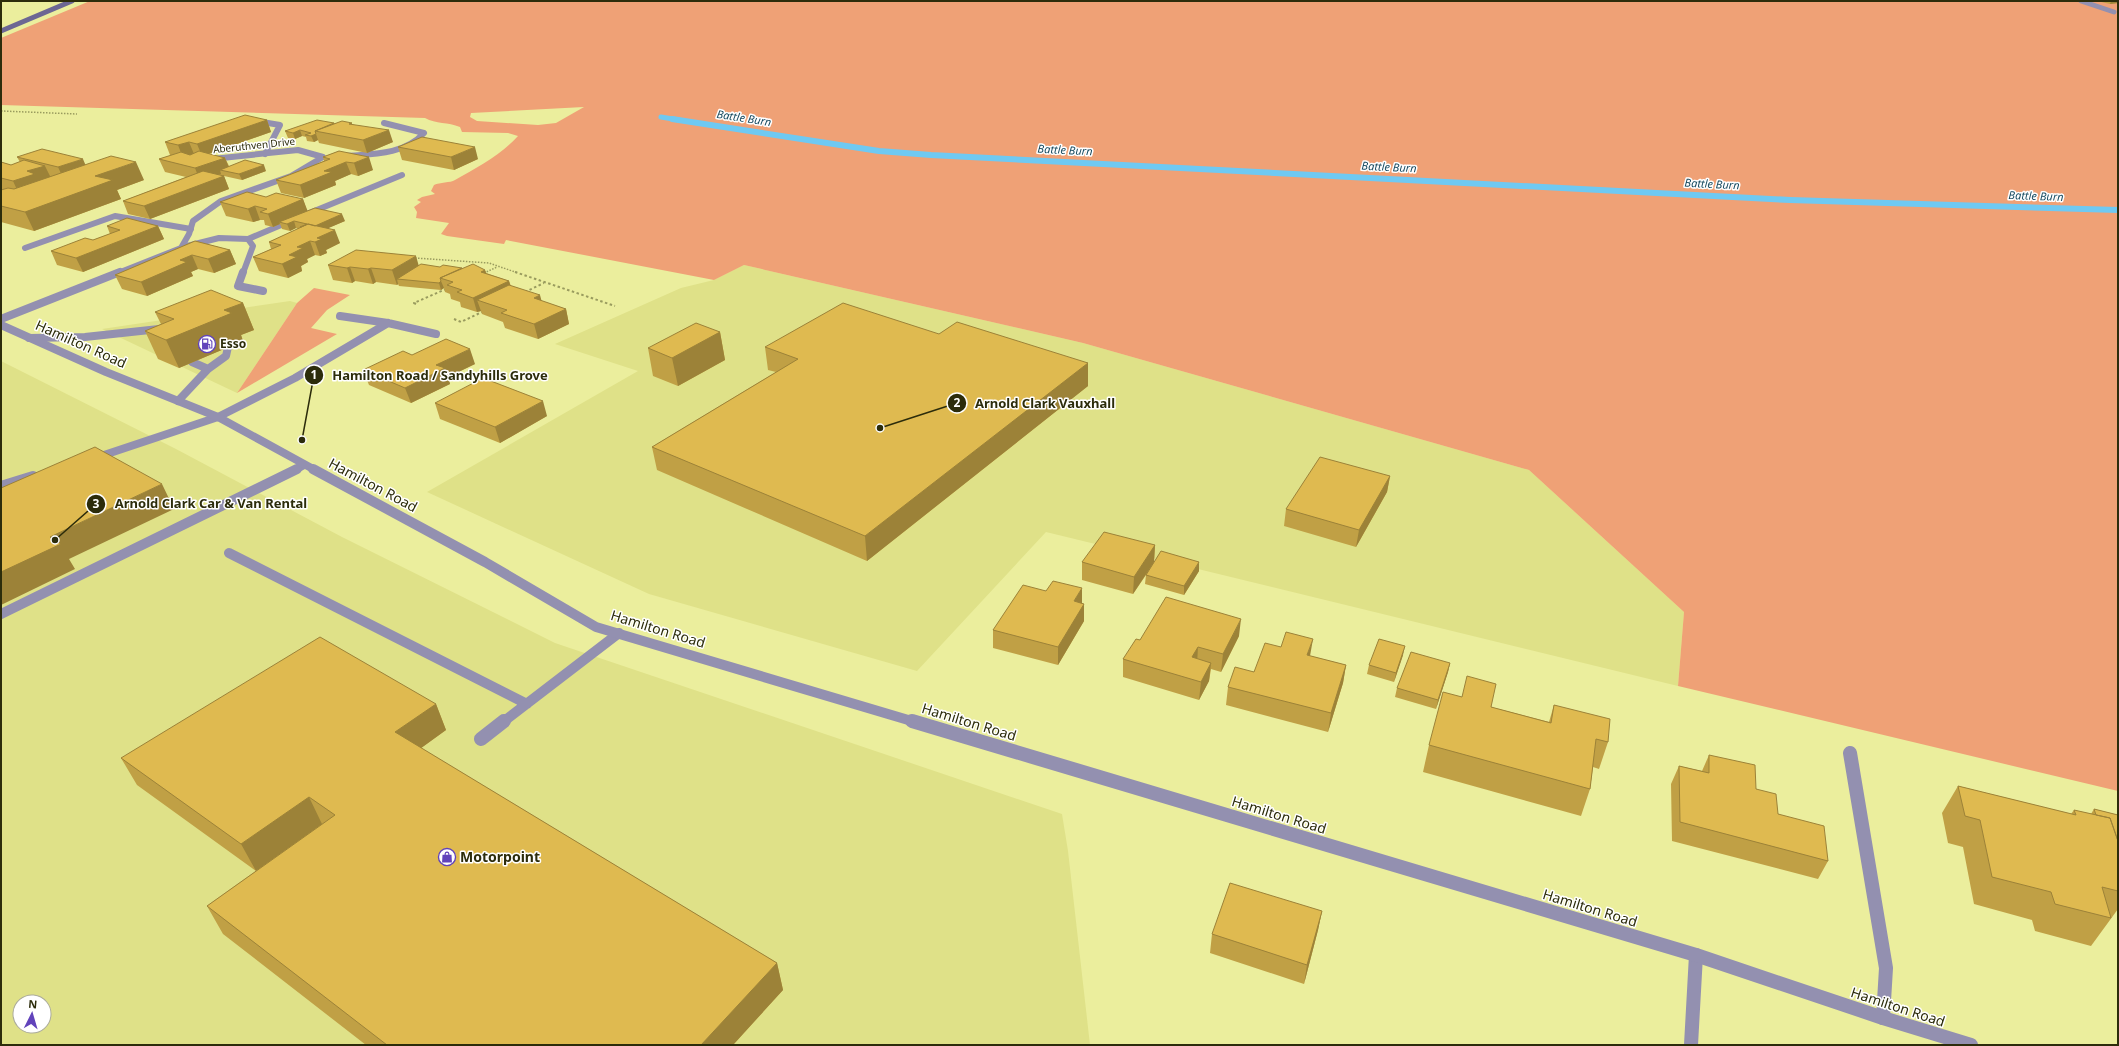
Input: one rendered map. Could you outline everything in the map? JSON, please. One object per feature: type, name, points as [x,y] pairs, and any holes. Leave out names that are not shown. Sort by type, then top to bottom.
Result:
[{"type":"main road","points":[[1,31],[72,1]]},
{"type":"street","points":[[2081,1],[2114,12]]},
{"type":"street","points":[[262,122],[280,125],[265,154]]},
{"type":"street","points":[[339,156],[386,153],[419,141],[424,133],[384,123]]},
{"type":"street","name":"Aberuthven Drive","points":[[204,160],[298,150],[323,157],[331,157]]},
{"type":"street","points":[[181,248],[191,230],[193,221],[221,201],[291,176],[323,157]]},
{"type":"street","points":[[1,319],[181,248],[219,238],[248,239],[402,175]]},
{"type":"street","points":[[25,248],[115,216],[191,230]]},
{"type":"street","points":[[248,239],[253,246],[238,286],[263,291]]},
{"type":"street","points":[[340,316],[388,322],[436,334]]},
{"type":"street","points":[[84,461],[158,438],[218,417],[295,378],[388,322]]},
{"type":"street","name":"Hamilton Road","points":[[1,325],[106,372],[218,417],[485,562],[596,627],[1696,955],[1883,1018],[1971,1045]]},
{"type":"street","points":[[29,338],[85,337],[168,328]]},
{"type":"street","points":[[138,332],[152,340]]},
{"type":"street","points":[[178,401],[208,369],[226,356],[228,347]]},
{"type":"street","points":[[192,362],[208,369]]},
{"type":"street","points":[[1,614],[304,465]]},
{"type":"street","points":[[1,486],[46,472]]},
{"type":"street","points":[[229,553],[527,704]]},
{"type":"street","points":[[481,739],[619,633]]},
{"type":"street","points":[[1850,753],[1886,968],[1883,1018]]},
{"type":"street","points":[[1691,1045],[1696,955]]},
{"type":"path","points":[[1,111],[78,114]]},
{"type":"path","points":[[413,257],[489,263],[615,306]]},
{"type":"path","points":[[484,273],[498,267]]},
{"type":"path","points":[[524,292],[544,283]]},
{"type":"path","points":[[419,306],[414,303],[449,288]]},
{"type":"path","points":[[447,316],[461,322],[489,309]]},
{"type":"shaded area","points":[[90,1],[2118,1],[2118,791],[1678,686],[1684,612],[1529,470],[1083,343],[744,265],[714,280],[506,240],[504,244],[447,236],[441,234],[449,223],[416,218],[417,212],[414,207],[421,202],[417,200],[422,197],[435,194],[431,191],[434,185],[453,181],[472,171],[512,143],[518,136],[508,133],[462,132],[460,127],[425,118],[1,105],[1,38]],"holes":[[[584,107],[556,123],[538,125],[477,121],[470,117],[471,113]]]},
{"type":"shaded area","points":[[744,265],[1083,343],[1529,470],[1684,612],[1678,686],[1046,532],[917,671],[649,594],[427,492],[638,371],[555,344],[681,288],[714,280]]},
{"type":"shaded area","points":[[314,288],[350,295],[327,310],[311,328],[337,334],[237,393],[297,303]]},
{"type":"shaded area","points":[[290,301],[297,303],[237,393],[102,329]]},
{"type":"shaded area","points":[[1,361],[176,449],[342,537],[555,643],[1062,814],[1068,851],[1090,1045],[1,1045]]},
{"type":"building","points":[[245,115],[267,120],[197,144],[189,142],[178,145],[165,142]]},
{"type":"building","points":[[317,120],[334,123],[315,131],[316,134],[311,136],[305,135],[311,133],[300,130],[293,133],[285,131]]},
{"type":"building","points":[[342,121],[352,123],[349,124],[389,130],[363,140],[315,131]]},
{"type":"building","points":[[422,137],[475,147],[451,157],[398,147]]},
{"type":"building","points":[[42,149],[83,159],[58,167],[17,157]]},
{"type":"building","points":[[199,151],[225,158],[195,168],[159,159],[181,152],[190,155]]},
{"type":"building","points":[[339,151],[369,157],[354,163],[346,162],[324,171],[332,172],[300,185],[276,180],[330,159],[323,157]]},
{"type":"building","points":[[111,156],[136,162],[95,176],[113,180],[25,212],[1,206],[1,190],[8,188],[14,189]]},
{"type":"building","points":[[24,160],[45,166],[27,171],[35,174],[13,181],[1,178],[1,162],[11,165]]},
{"type":"building","points":[[245,160],[264,165],[239,174],[220,170]]},
{"type":"building","points":[[203,171],[224,176],[144,206],[123,201]]},
{"type":"building","points":[[247,192],[266,197],[276,193],[303,199],[268,214],[260,212],[267,209],[255,206],[248,209],[220,202]]},
{"type":"building","points":[[315,208],[342,214],[315,226],[308,224],[300,227],[307,224],[294,221],[287,224],[279,222]]},
{"type":"building","points":[[127,218],[158,226],[76,258],[51,251],[85,238],[93,240],[120,230],[107,226]]},
{"type":"building","points":[[308,224],[335,230],[317,238],[322,239],[315,242],[310,241],[297,247],[303,248],[289,255],[297,257],[282,264],[253,257],[281,245],[269,242]]},
{"type":"building","points":[[195,241],[230,250],[208,259],[192,255],[180,260],[187,262],[141,282],[115,275]]},
{"type":"building","points":[[356,250],[416,256],[392,270],[347,268],[328,265]]},
{"type":"building","points":[[421,264],[462,268],[440,278],[441,281],[439,283],[397,279]]},
{"type":"building","points":[[473,264],[485,270],[481,272],[509,281],[473,298],[457,292],[462,290],[447,285],[453,282],[440,278]]},
{"type":"building","points":[[509,285],[540,295],[534,298],[566,309],[534,324],[501,313],[507,310],[477,300]]},
{"type":"building","points":[[211,290],[243,303],[224,310],[232,313],[166,340],[145,331],[174,319],[155,312]]},
{"type":"building","points":[[843,303],[939,334],[957,322],[1088,363],[865,536],[652,447],[798,359],[765,347]]},
{"type":"building","points":[[696,323],[720,332],[672,358],[648,348]]},
{"type":"building","points":[[446,339],[470,349],[436,365],[445,368],[405,388],[363,370],[403,351],[412,355]]},
{"type":"building","points":[[483,378],[543,401],[495,427],[435,403]]},
{"type":"building","points":[[95,447],[162,484],[50,537],[61,544],[1,572],[1,488]]},
{"type":"building","points":[[1320,457],[1390,476],[1359,530],[1286,509]]},
{"type":"building","points":[[1104,532],[1155,545],[1134,577],[1082,562]]},
{"type":"building","points":[[1161,551],[1199,562],[1184,586],[1146,575]]},
{"type":"building","points":[[1053,581],[1082,588],[1074,601],[1084,604],[1058,647],[993,630],[1023,585],[1046,591]]},
{"type":"building","points":[[1166,597],[1241,619],[1223,654],[1198,647],[1192,657],[1211,663],[1201,682],[1123,659],[1136,639],[1140,640]]},
{"type":"building","points":[[1286,632],[1313,639],[1307,655],[1346,665],[1331,713],[1228,687],[1235,667],[1254,672],[1265,643],[1281,647]]},
{"type":"building","name":"Motorpoint","points":[[320,637],[436,704],[395,732],[777,963],[701,1045],[387,1045],[207,906],[335,815],[309,797],[241,844],[121,758]]},
{"type":"building","points":[[1379,639],[1405,646],[1396,673],[1369,665]]},
{"type":"building","points":[[1411,652],[1450,663],[1438,700],[1397,688]]},
{"type":"building","points":[[1467,676],[1496,684],[1491,707],[1551,723],[1554,705],[1610,719],[1608,742],[1596,739],[1590,789],[1429,745],[1443,692],[1462,697]]},
{"type":"building","points":[[1709,755],[1755,765],[1756,789],[1776,794],[1778,814],[1824,826],[1828,861],[1680,822],[1679,766],[1709,773]]},
{"type":"building","points":[[1958,786],[2076,815],[2074,810],[2110,818],[2118,841],[2118,891],[2102,887],[2111,918],[2055,904],[2051,892],[1992,877],[1980,820],[1965,816]]},
{"type":"building","points":[[2094,809],[2118,815],[2118,841],[2110,818],[2096,815]]},
{"type":"building","points":[[1230,883],[1322,911],[1307,965],[1212,934]]},
{"type":"waterway","name":"Battle Burn","points":[[661,117],[679,120]]},
{"type":"waterway","name":"Battle Burn","points":[[672,119],[879,151],[931,155],[1790,200],[2118,210]]},
{"type":"place","name":"Esso","points":[[207,344]]},
{"type":"place","name":"Arnold Clark Vauxhall","points":[[880,428]]},
{"type":"place","name":"Hamilton Road / Sandyhills Grove","points":[[302,440]]},
{"type":"place","name":"Arnold Clark Car & Van Rental","points":[[55,540]]},
{"type":"place","name":"Motorpoint","points":[[447,857]]}]
